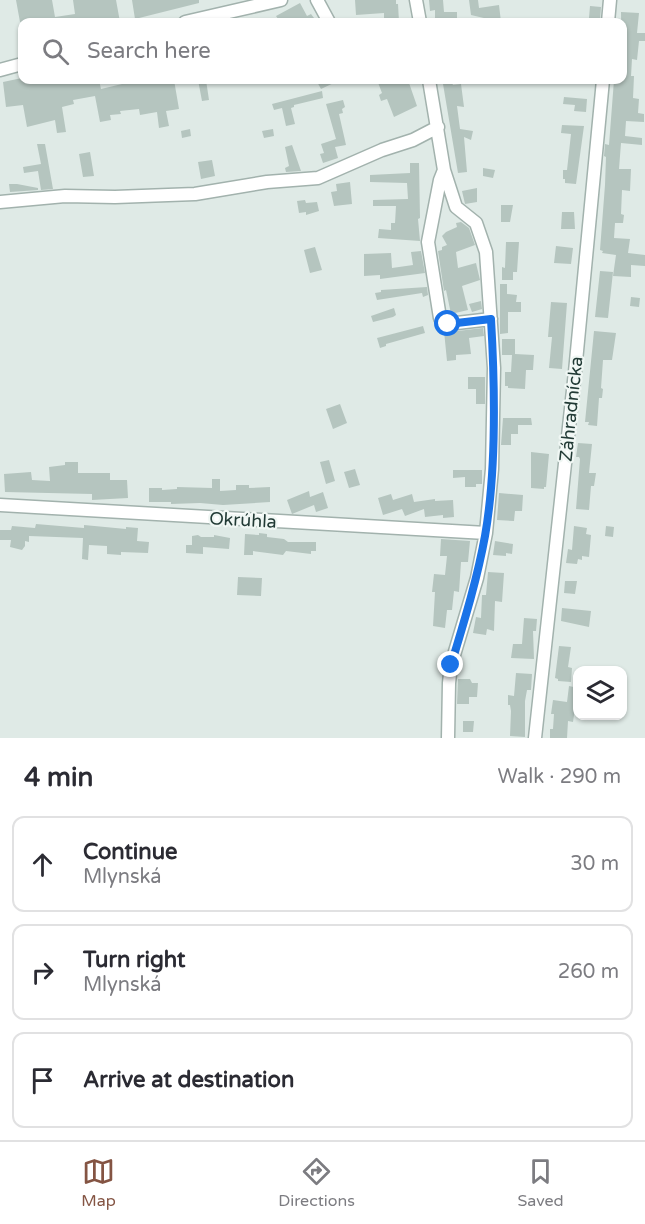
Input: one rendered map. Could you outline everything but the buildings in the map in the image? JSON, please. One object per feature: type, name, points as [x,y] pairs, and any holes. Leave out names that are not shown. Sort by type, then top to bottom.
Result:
[{"type":"street","points":[[202,18],[281,0]]},
{"type":"street","points":[[316,0],[327,18]]},
{"type":"street","points":[[416,0],[419,18]]},
{"type":"street","points":[[608,18],[610,0]]},
{"type":"street","points":[[0,70],[18,65]]},
{"type":"street","points":[[430,84],[444,170],[456,207],[476,223],[486,252],[494,368],[492,447],[486,533],[477,578],[451,665],[448,738]]},
{"type":"street","name":"Záhradnícka","points":[[535,738],[575,372],[603,84]]},
{"type":"street","points":[[0,202],[65,196],[195,194],[267,182],[318,178],[438,128]]},
{"type":"street","points":[[444,170],[428,242],[440,318],[448,324],[491,319]]},
{"type":"street","name":"Okrúhla","points":[[0,505],[486,533]]},
{"type":"route","points":[[448,324],[491,319],[494,368],[492,469],[486,533],[477,578],[451,665]]}]
